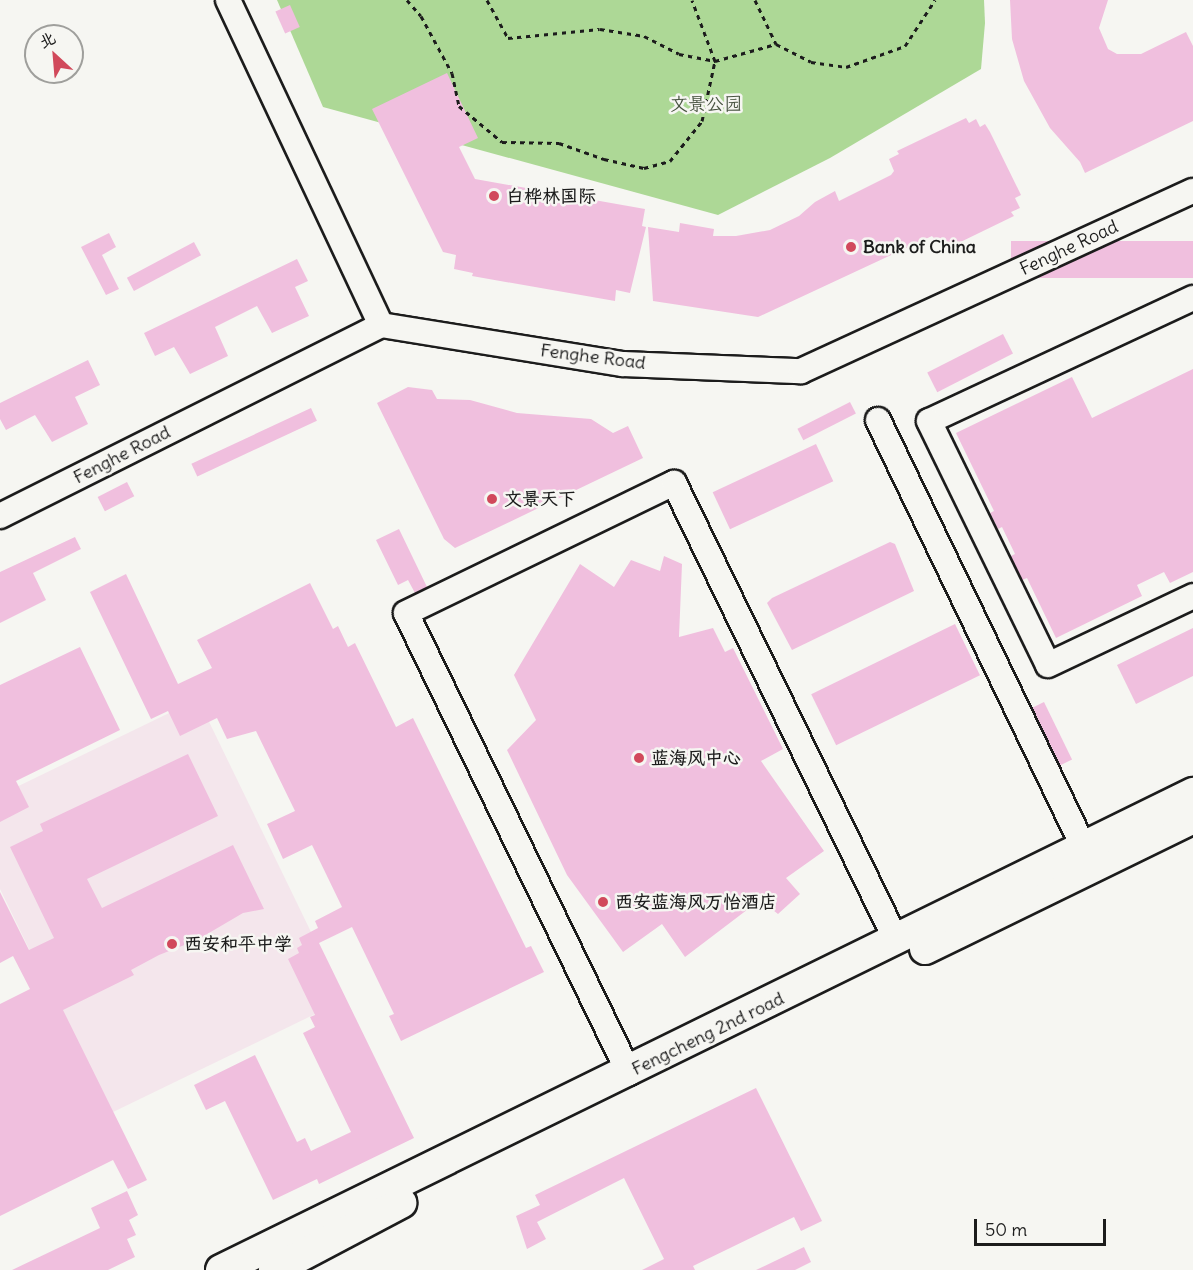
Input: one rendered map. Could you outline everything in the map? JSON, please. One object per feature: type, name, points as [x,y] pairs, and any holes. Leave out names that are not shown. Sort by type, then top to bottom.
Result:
[{"type":"main road","name":"Fengcheng 2nd road","points":[[274,1270],[409,1199],[1088,858],[1193,793]]},
{"type":"main road","name":"Fengcheng 2nd road","points":[[221,1270],[896,940],[1088,858],[1193,818]]},
{"type":"street","points":[[228,0],[381,326]]},
{"type":"street","name":"Fenghe Road","points":[[0,516],[381,326],[623,364],[801,371],[1193,191]]},
{"type":"street","points":[[1193,298],[929,421],[1048,665],[1193,596]]},
{"type":"street","points":[[878,420],[1088,858]]},
{"type":"street","points":[[629,1072],[406,613],[674,483],[896,940]]},
{"type":"path","points":[[408,0],[421,16],[452,73],[459,106],[502,142],[559,142],[604,159],[644,168],[669,160],[702,121],[715,61],[692,0]]},
{"type":"path","points":[[487,0],[508,38],[600,29],[644,36],[679,54],[715,61],[776,44]]},
{"type":"path","points":[[755,0],[776,44],[811,62],[846,67],[905,46],[935,0]]},
{"type":"shaded area","name":"西安和平中学","points":[[198,699],[344,1000],[109,1114],[0,889],[0,795]]},
{"type":"green space","name":"文景公园","points":[[277,0],[984,0],[985,23],[981,69],[830,158],[718,215],[323,107]]},
{"type":"building","points":[[1010,0],[1108,0],[1099,28],[1108,49],[1117,54],[1141,54],[1186,32],[1193,46],[1193,121],[1085,173],[1080,162],[1050,128],[1024,81],[1012,39]]},
{"type":"building","points":[[290,5],[300,27],[285,33],[275,12]]},
{"type":"building","points":[[447,73],[478,138],[459,147],[475,179],[645,209],[642,226],[646,227],[630,293],[616,290],[615,301],[472,276],[473,273],[454,269],[456,255],[443,252],[372,109]]},
{"type":"building","points":[[966,118],[969,123],[976,119],[980,127],[985,124],[1021,195],[1015,198],[1020,208],[1011,212],[1014,216],[944,250],[932,236],[758,317],[653,301],[648,227],[679,232],[680,223],[714,229],[713,236],[736,236],[770,230],[799,216],[815,202],[835,191],[839,201],[891,175],[894,171],[889,159],[899,154],[897,151]]},
{"type":"building","points":[[109,233],[116,247],[102,255],[119,289],[106,295],[81,247]]},
{"type":"building","points":[[1011,241],[1193,241],[1193,278],[1011,278]]},
{"type":"building","points":[[194,242],[201,255],[134,291],[127,278]]},
{"type":"building","points":[[297,259],[308,281],[295,287],[309,316],[272,333],[257,306],[215,327],[228,356],[190,374],[174,347],[155,356],[144,333]]},
{"type":"building","points":[[1003,334],[1013,354],[937,392],[927,373]]},
{"type":"building","points":[[88,360],[100,385],[75,397],[88,424],[52,442],[35,415],[6,430],[0,419],[0,403]]},
{"type":"building","points":[[1193,369],[1193,572],[1170,583],[1164,572],[1137,585],[1142,596],[1056,638],[1027,578],[1022,580],[1011,556],[1015,554],[1002,527],[998,529],[990,513],[994,511],[956,433],[1072,377],[1092,418]]},
{"type":"building","name":"文景天下","points":[[408,387],[432,390],[437,399],[470,400],[517,413],[591,419],[613,433],[628,426],[643,458],[455,548],[444,539],[377,403]]},
{"type":"building","points":[[850,402],[856,414],[803,440],[797,429]]},
{"type":"building","points":[[311,408],[317,421],[197,476],[191,464]]},
{"type":"building","points":[[816,444],[833,481],[730,529],[713,492]]},
{"type":"building","points":[[127,482],[134,496],[105,511],[98,497]]},
{"type":"building","points":[[399,529],[427,587],[415,593],[408,580],[398,585],[376,540]]},
{"type":"building","points":[[75,537],[81,549],[33,573],[46,600],[0,623],[0,572]]},
{"type":"building","points":[[890,542],[895,544],[914,591],[792,650],[767,603],[772,598]]},
{"type":"building","name":"蓝海风中心","points":[[664,556],[682,564],[679,637],[713,628],[725,652],[733,648],[783,749],[761,761],[824,851],[786,878],[800,894],[778,914],[760,900],[685,957],[662,924],[623,952],[567,875],[507,750],[536,720],[514,675],[580,564],[614,587],[631,560],[660,571]]},
{"type":"building","points":[[126,574],[178,684],[212,668],[197,640],[310,583],[333,629],[338,626],[348,647],[355,643],[396,727],[413,718],[526,948],[531,946],[544,972],[401,1041],[389,1016],[394,1014],[352,927],[319,943],[414,1138],[319,1184],[317,1179],[273,1200],[225,1101],[206,1110],[194,1085],[255,1055],[297,1142],[305,1138],[311,1151],[351,1132],[303,1033],[315,1027],[310,1017],[315,1015],[288,959],[299,953],[297,948],[302,945],[299,938],[318,928],[315,921],[342,907],[312,845],[283,859],[267,824],[295,811],[256,731],[227,739],[217,718],[180,736],[168,711],[151,719],[90,592]]},
{"type":"building","points":[[955,624],[980,675],[836,745],[811,694]]},
{"type":"building","points":[[1193,628],[1193,676],[1136,704],[1117,665]]},
{"type":"building","points":[[80,647],[120,730],[16,781],[29,807],[0,822],[0,685]]},
{"type":"building","points":[[1044,702],[1072,760],[1060,765],[1032,708]]},
{"type":"building","points":[[188,754],[218,816],[87,879],[102,908],[233,845],[264,909],[243,913],[197,940],[159,955],[131,970],[134,975],[63,1010],[147,1180],[128,1189],[113,1160],[0,1216],[0,1004],[30,989],[13,956],[0,963],[0,892],[29,950],[54,938],[10,847],[43,831],[40,824]]},
{"type":"building","points":[[756,1088],[822,1221],[801,1231],[794,1217],[693,1266],[695,1270],[642,1270],[664,1259],[624,1178],[537,1222],[546,1239],[527,1249],[516,1216],[540,1205],[535,1195]]},
{"type":"building","points":[[127,1191],[138,1215],[129,1220],[136,1235],[127,1239],[135,1257],[108,1270],[12,1270],[100,1228],[91,1208]]},
{"type":"building","points":[[804,1247],[811,1262],[795,1270],[756,1270]]},
{"type":"place","name":"白桦林国际","points":[[494,196]]},
{"type":"place","name":"Bank of China","points":[[851,247]]},
{"type":"place","name":"文景天下","points":[[492,499]]},
{"type":"place","name":"蓝海风中心","points":[[639,758]]},
{"type":"place","name":"西安蓝海风万怡酒店","points":[[603,902]]},
{"type":"place","name":"西安和平中学","points":[[172,944]]}]
